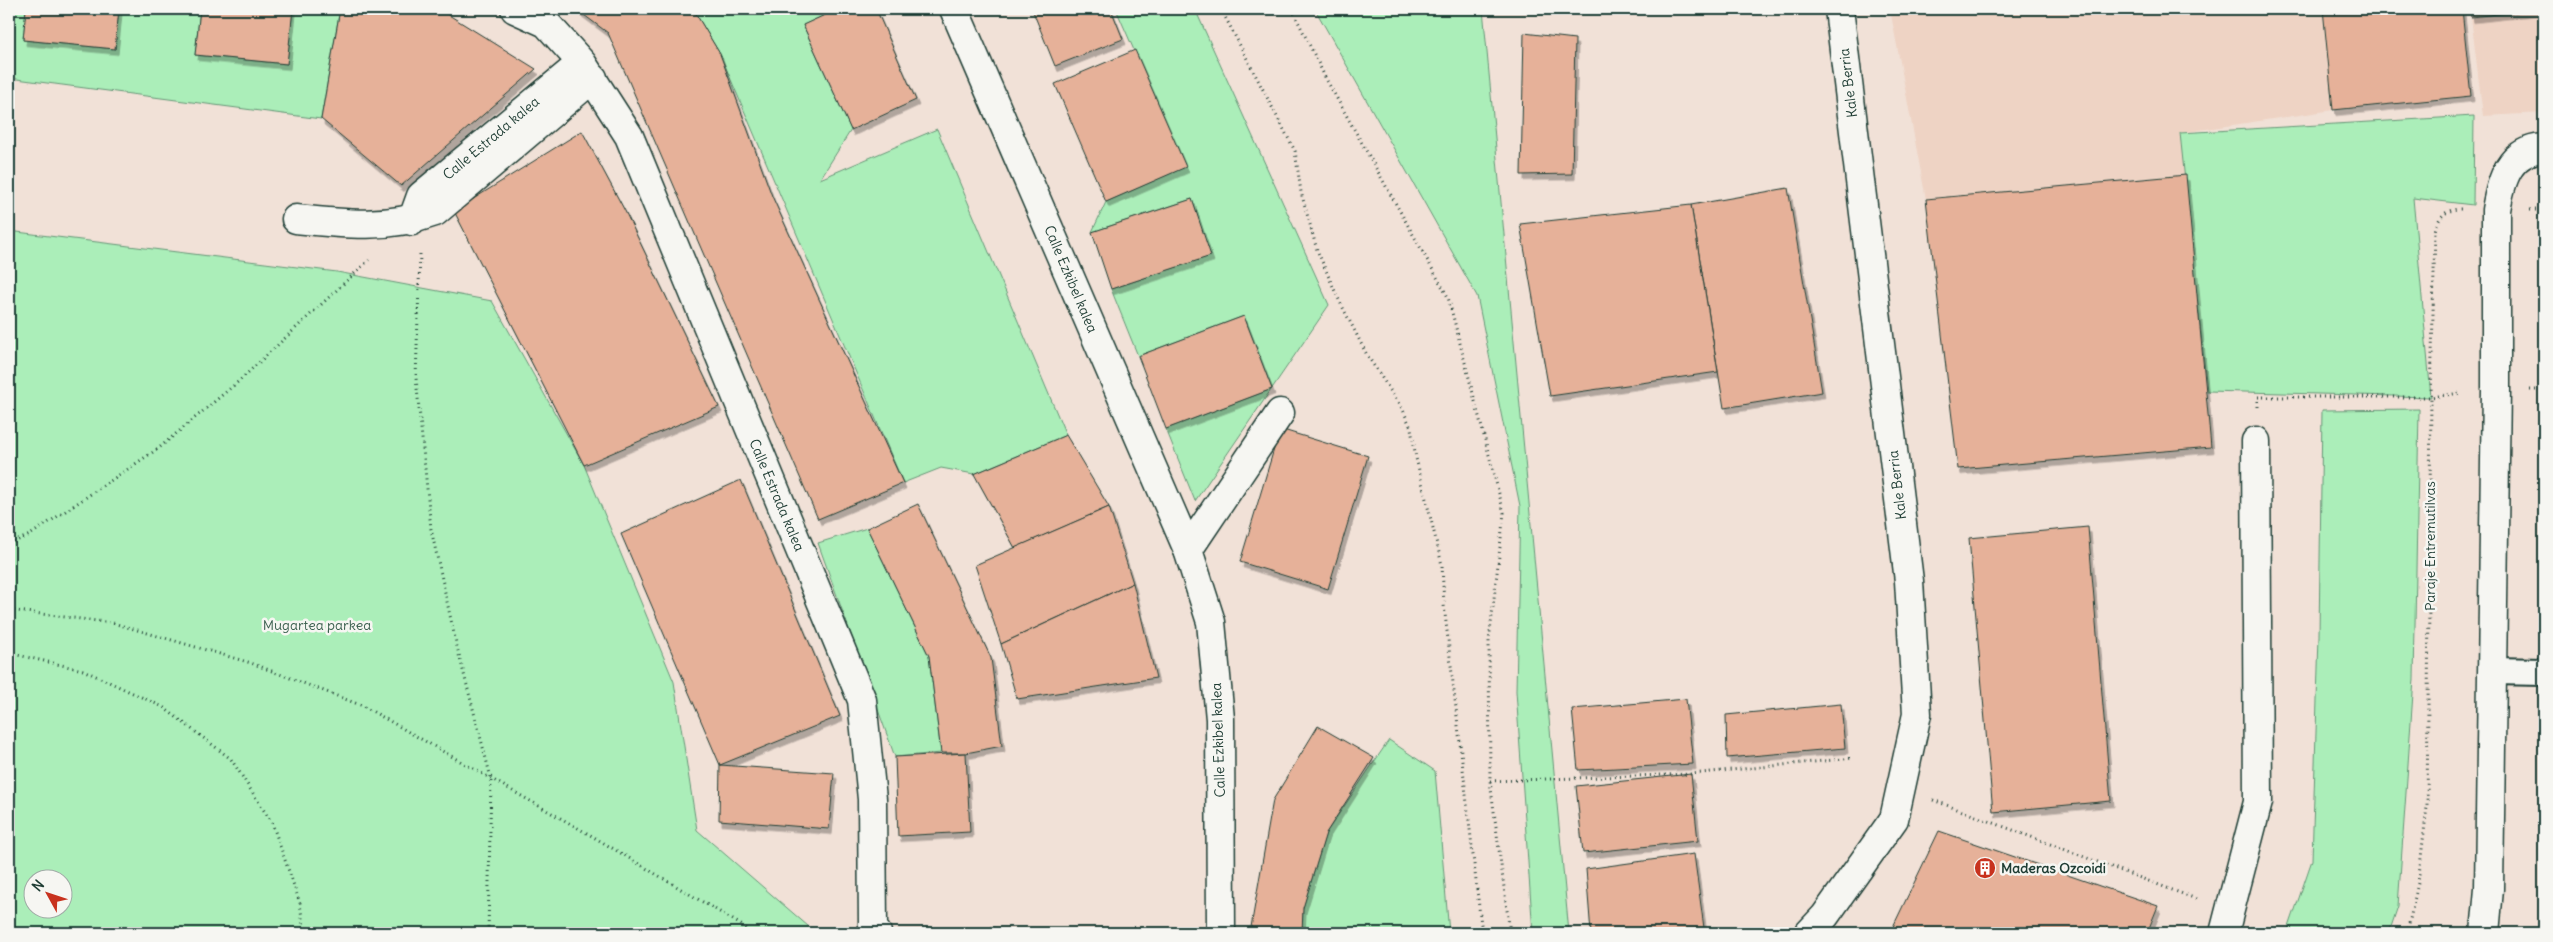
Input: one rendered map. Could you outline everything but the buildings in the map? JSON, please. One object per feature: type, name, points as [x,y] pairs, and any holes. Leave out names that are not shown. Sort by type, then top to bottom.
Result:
[{"type":"street","name":"Calle Estrada kalea","points":[[515,9],[546,23],[587,70],[629,136],[862,700],[872,799],[873,928],[877,933]]},
{"type":"street","name":"Calle Ezkibel kalea","points":[[954,9],[1188,550],[1211,622],[1220,719],[1221,933]]},
{"type":"street","name":"Kale Berria","points":[[1809,933],[1826,916],[1894,819],[1917,714],[1908,581],[1839,9]]},
{"type":"street","name":"Calle Estrada kalea","points":[[412,221],[421,196],[587,70]]},
{"type":"street","points":[[2485,933],[2489,889],[2496,389],[2496,210],[2500,188],[2508,165],[2535,149],[2544,148]]},
{"type":"street","points":[[296,219],[360,225],[412,221]]},
{"type":"street","points":[[1188,550],[1280,413]]},
{"type":"street","points":[[2227,922],[2258,802],[2256,441]]},
{"type":"street","points":[[2492,671],[2544,672]]},
{"type":"path","points":[[1221,9],[1295,151],[1301,192],[1317,250],[1338,298],[1367,355],[1403,410],[1411,428],[1442,565],[1446,624],[1482,933]]},
{"type":"path","points":[[1292,9],[1326,79],[1448,297],[1504,513],[1489,641],[1490,781],[1510,933]]},
{"type":"path","name":"Paraje Entremutilvas","points":[[2407,933],[2418,884],[2427,807],[2431,397],[2435,231],[2438,220],[2455,209],[2544,210]]},
{"type":"path","points":[[412,221],[400,237],[420,253],[416,378],[431,529],[457,647],[491,778],[488,933]]},
{"type":"path","points":[[9,544],[30,535],[160,448],[240,381],[373,256]]},
{"type":"path","points":[[2256,441],[2258,397],[2431,397],[2496,389],[2544,390]]},
{"type":"path","points":[[9,610],[113,623],[251,663],[363,706],[642,866],[743,926],[751,933]]},
{"type":"path","points":[[9,652],[83,670],[163,707],[231,759],[272,823],[300,903],[304,933]]},
{"type":"path","points":[[1490,781],[1691,774],[1854,758]]},
{"type":"path","points":[[1901,788],[2227,922]]},
{"type":"shaded area","points":[[1890,9],[2323,9],[2333,110],[2180,133],[2186,175],[1926,199]]},
{"type":"shaded area","points":[[2544,9],[2544,113],[2483,116],[2471,17]]},
{"type":"green space","points":[[9,9],[26,9],[23,40],[115,49],[119,9],[200,9],[195,55],[287,64],[293,9],[340,9],[321,119],[9,78]]},
{"type":"green space","points":[[693,9],[838,9],[803,25],[851,130],[820,179],[937,129],[1066,435],[974,474],[941,468],[903,483],[720,54]]},
{"type":"green space","points":[[1116,9],[1195,9],[1329,305],[1272,389],[1244,316],[1138,356],[1111,289],[1210,256],[1192,199],[1092,232],[1106,202],[1185,167]]},
{"type":"green space","points":[[1315,9],[1483,9],[1569,933],[1533,933],[1516,691],[1520,506],[1477,296]]},
{"type":"green space","points":[[2474,116],[2473,205],[2413,198],[2431,397],[2207,391],[2180,133]]},
{"type":"green space","name":"Mugartea parkea","points":[[9,231],[337,272],[492,301],[584,465],[674,682],[697,830],[816,933],[9,933]]},
{"type":"green space","points":[[1271,389],[1195,501],[1166,429]]},
{"type":"green space","points":[[2419,409],[2414,679],[2398,906],[2389,933],[2287,933],[2312,860],[2319,636],[2322,410]]},
{"type":"green space","points":[[867,528],[929,656],[941,753],[895,757],[818,543]]},
{"type":"green space","points":[[1389,740],[1435,771],[1449,933],[1302,933],[1303,908],[1326,833]]},
{"type":"place","name":"Maderas Ozcoidi","points":[[1985,868]]}]
